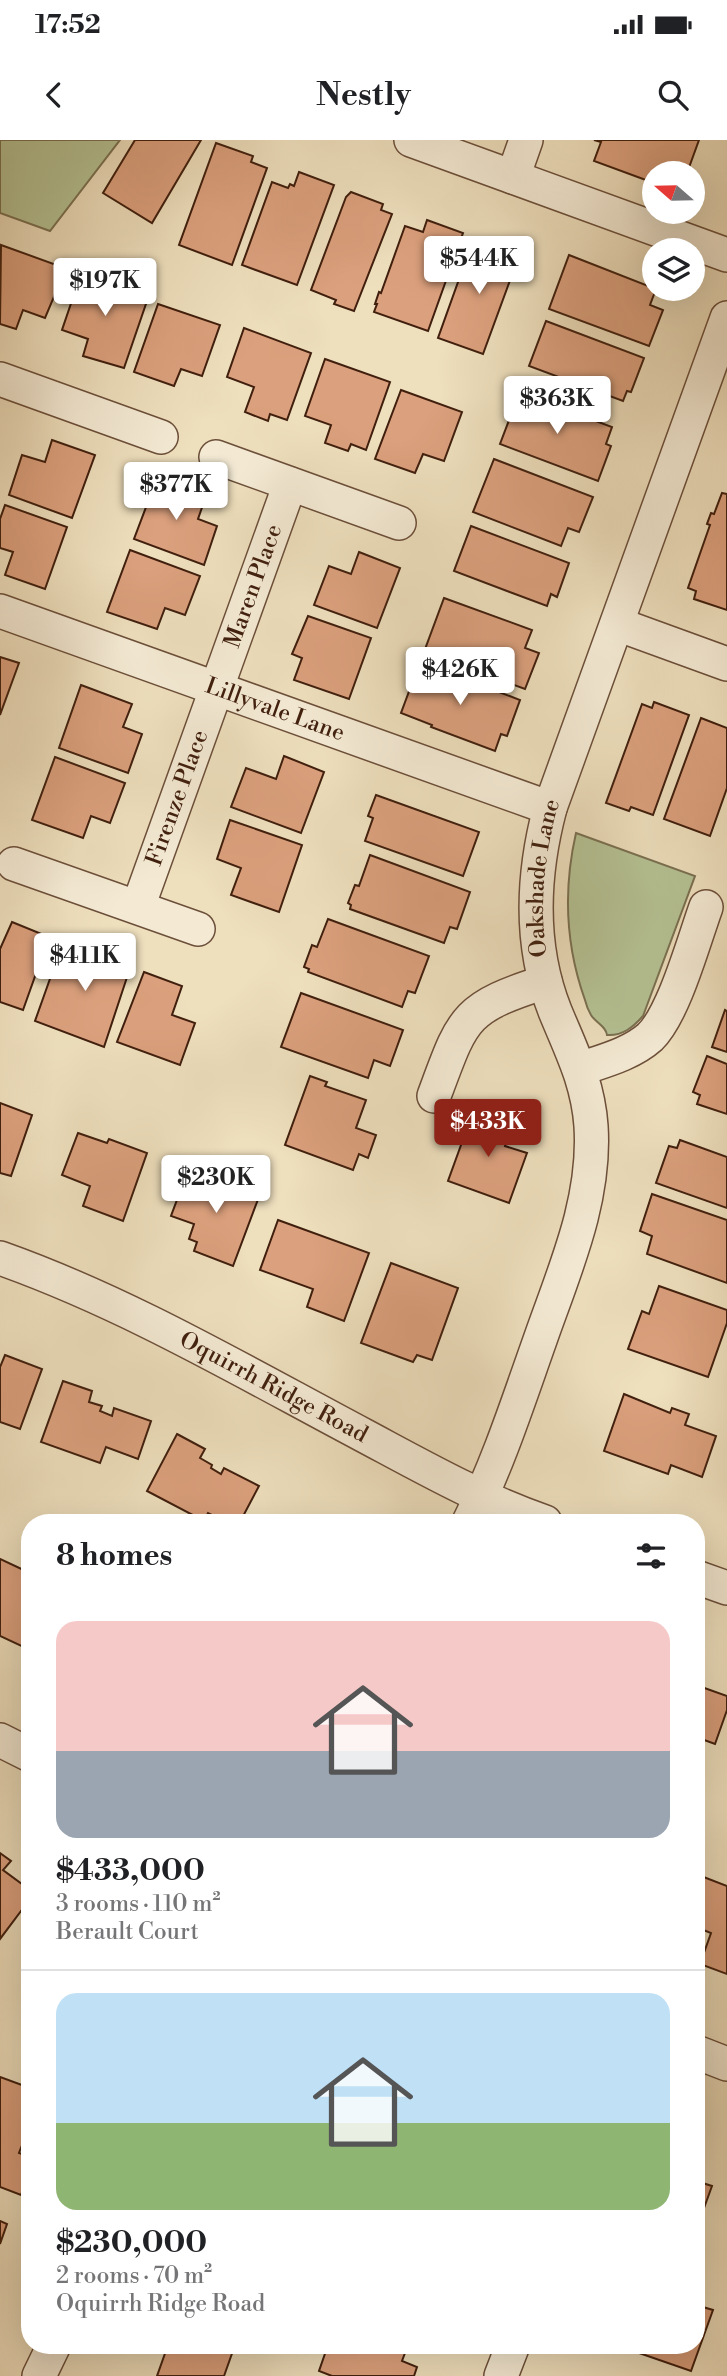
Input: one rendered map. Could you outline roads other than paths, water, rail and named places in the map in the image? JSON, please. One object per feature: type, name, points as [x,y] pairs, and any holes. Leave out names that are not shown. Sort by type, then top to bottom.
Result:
[{"type":"street","points":[[411,140],[727,255]]},
{"type":"street","points":[[513,177],[526,140]]},
{"type":"street","name":"Oakshade Lane","points":[[475,1510],[511,1423],[575,1240],[590,1177],[591,1124],[580,1069],[545,982],[536,932],[536,874],[541,843],[550,808],[727,318]]},
{"type":"street","points":[[0,379],[162,438]]},
{"type":"street","points":[[216,457],[399,523]]},
{"type":"street","name":"Maren Place","points":[[216,689],[290,484]]},
{"type":"street","name":"Lillyvale Lane","points":[[0,611],[550,808]]},
{"type":"street","points":[[617,624],[727,664]]},
{"type":"street","name":"Firenze Place","points":[[138,908],[216,689]]},
{"type":"street","points":[[14,864],[198,929]]},
{"type":"street","points":[[580,1069],[637,1046],[658,1027],[672,1001],[706,907]]},
{"type":"street","points":[[434,1096],[459,1032],[474,1014],[496,999],[545,982]]},
{"type":"street","name":"Oquirrh Ridge Road","points":[[0,1258],[62,1282],[163,1328],[475,1510],[498,1514]]},
{"type":"street","points":[[705,1580],[727,1588]]},
{"type":"street","points":[[0,1740],[21,1750]]},
{"type":"street","points":[[705,2055],[727,2064]]},
{"type":"street","points":[[39,2376],[50,2354]]},
{"type":"street","points":[[501,2376],[510,2354]]}]
